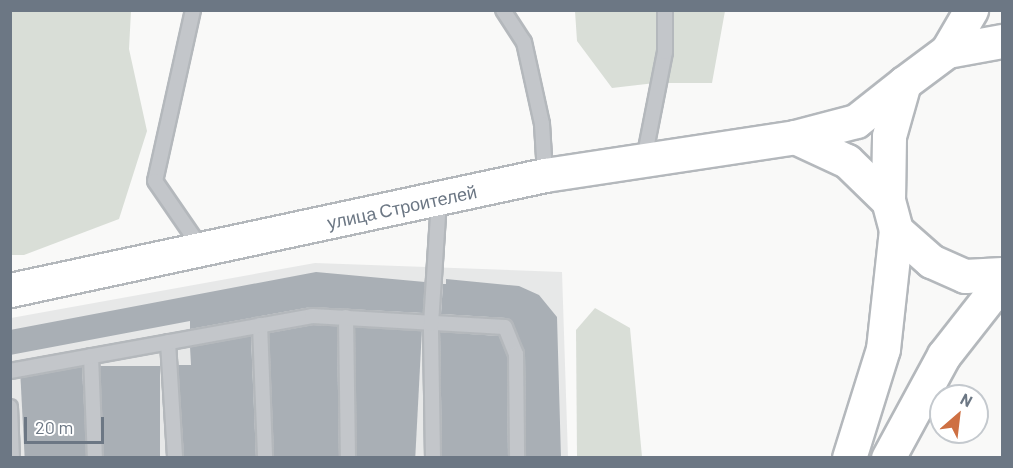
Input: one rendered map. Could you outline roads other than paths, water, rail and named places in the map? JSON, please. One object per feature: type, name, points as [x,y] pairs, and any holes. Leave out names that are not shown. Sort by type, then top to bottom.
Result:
[{"type":"main road","points":[[947,51],[971,10]]},
{"type":"main road","points":[[947,51],[1002,41]]},
{"type":"main road","name":"улица Строителей","points":[[10,290],[545,176],[795,137],[856,121],[947,51]]},
{"type":"main road","points":[[849,458],[884,349],[892,215],[889,136],[904,84]]},
{"type":"main road","points":[[795,137],[847,161],[931,261],[965,276],[1002,274]]},
{"type":"main road","points":[[888,458],[944,355],[1002,281]]},
{"type":"lane","points":[[193,10],[155,181],[202,250]]},
{"type":"lane","points":[[503,10],[524,42],[542,124],[545,176]]},
{"type":"lane","points":[[644,160],[665,52],[664,10]]},
{"type":"lane","points":[[433,458],[431,324],[439,198]]},
{"type":"lane","points":[[10,371],[312,316],[505,327],[516,354],[518,458]]},
{"type":"lane","points":[[346,317],[348,458]]},
{"type":"lane","points":[[260,324],[265,458]]},
{"type":"lane","points":[[168,342],[175,458]]},
{"type":"lane","points":[[91,356],[95,458]]},
{"type":"lane","points":[[10,407],[12,458]]}]
